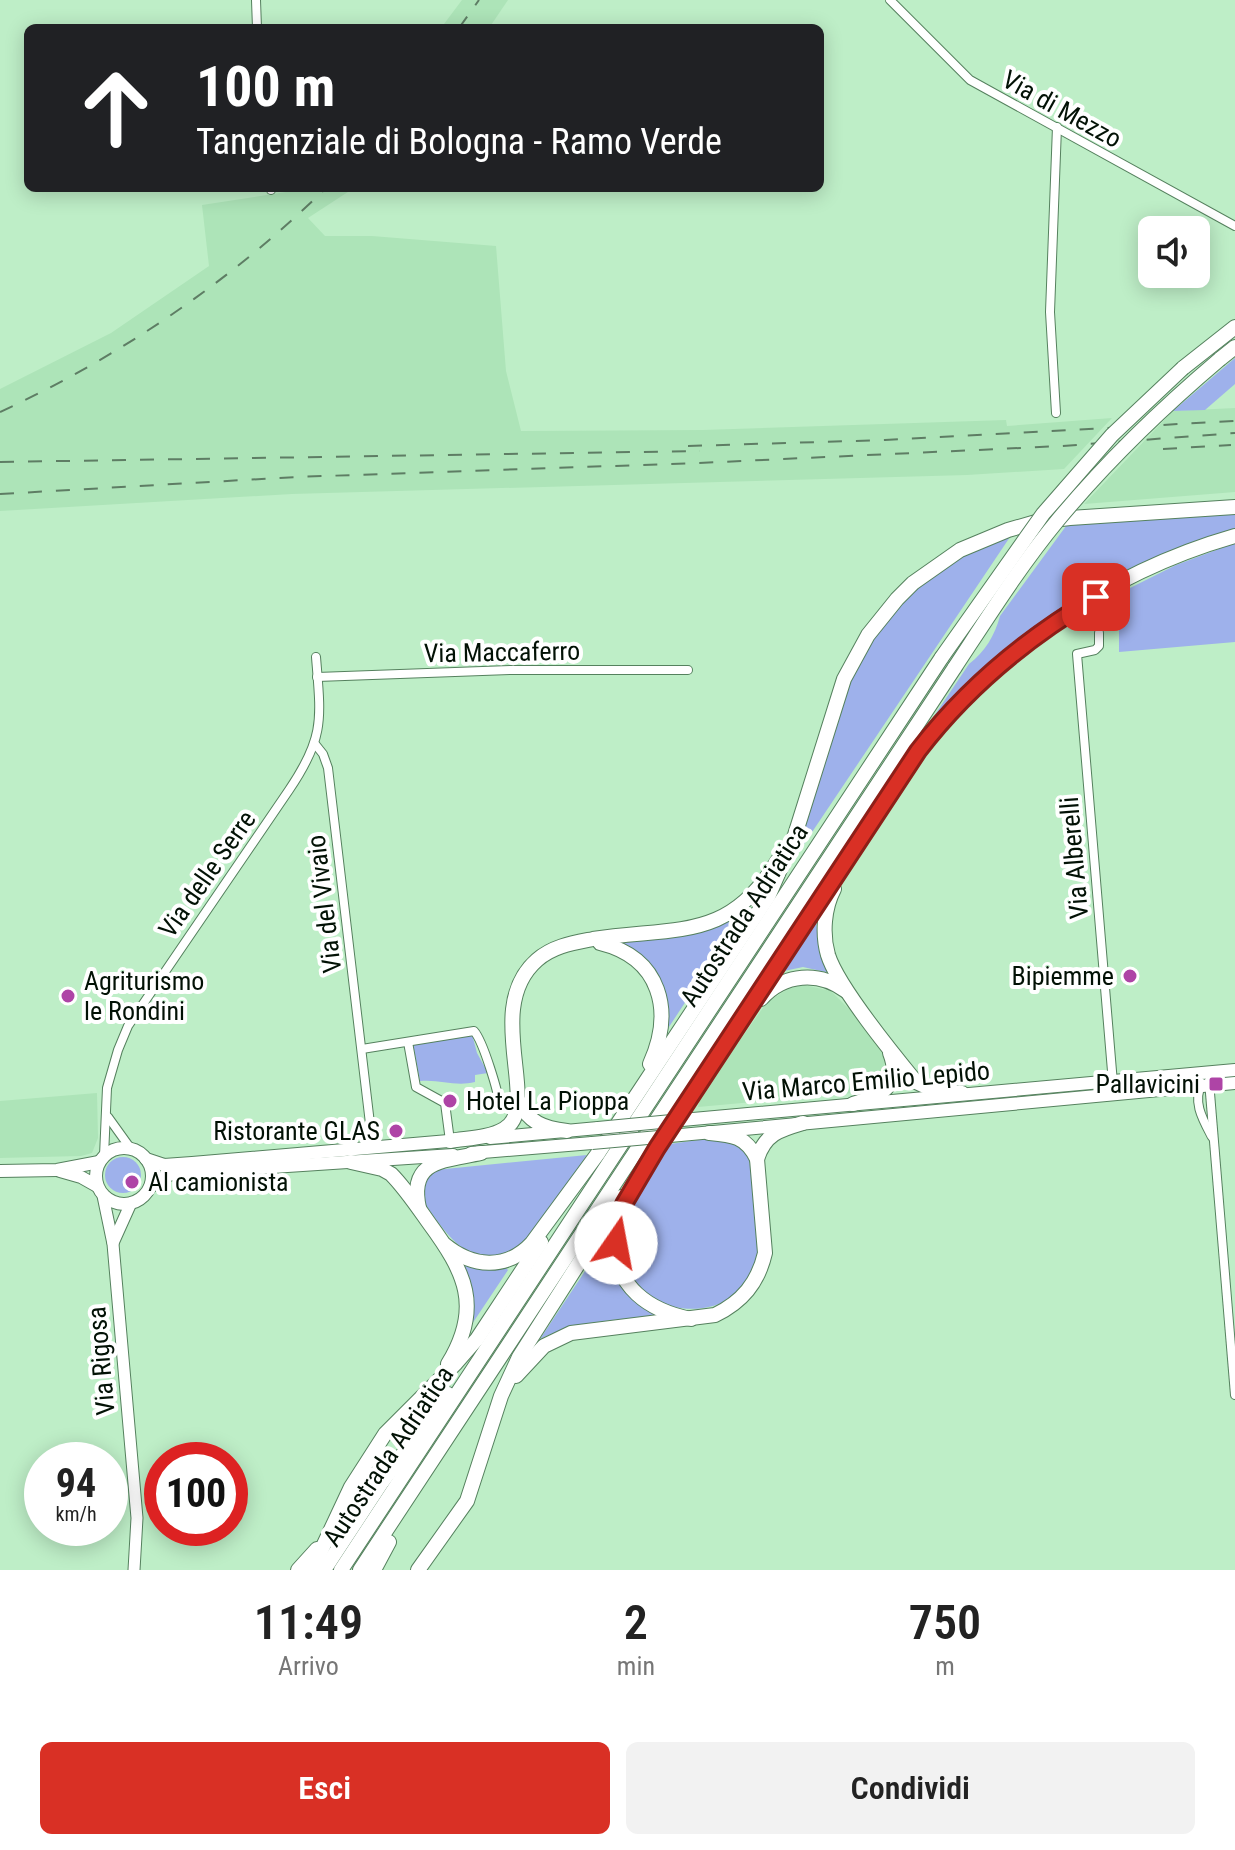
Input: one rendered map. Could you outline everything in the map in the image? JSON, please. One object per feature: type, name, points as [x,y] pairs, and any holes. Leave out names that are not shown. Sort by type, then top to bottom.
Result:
[{"type":"highway","name":"Autostrada Adriatica","points":[[341,1570],[1018,546],[1112,435],[1183,368],[1235,327]]},
{"type":"highway","name":"Autostrada Adriatica","points":[[360,1570],[1004,594],[1057,522],[1151,419],[1235,347]]},
{"type":"highway","points":[[445,1245],[459,1256],[485,1263],[504,1261],[520,1254],[532,1243],[594,1150],[626,1112],[768,897],[795,835],[844,679],[881,616],[913,583],[960,550],[997,533],[1036,522],[1235,507]]},
{"type":"highway","points":[[691,1319],[662,1312],[643,1301],[626,1279],[616,1251],[624,1204],[687,1099],[918,751],[949,713],[1024,644],[1082,605],[1138,573],[1235,536]]},
{"type":"highway","points":[[450,1141],[506,1128],[516,1116],[518,1100],[511,1028],[515,993],[527,971],[542,956],[558,947],[584,941],[697,928],[740,906],[779,859],[818,759]]},
{"type":"highway","points":[[873,818],[832,893],[825,919],[828,954],[849,992],[916,1082],[933,1090],[962,1093]]},
{"type":"highway","points":[[584,941],[614,946],[639,962],[650,975],[662,1004],[660,1040],[626,1112]]},
{"type":"highway","points":[[687,1099],[763,996],[774,986],[795,978],[814,977],[836,983],[849,992]]},
{"type":"highway","points":[[853,1104],[878,1095],[890,1085],[893,1062],[883,1038]]},
{"type":"highway","points":[[518,1100],[533,1121],[567,1131]]},
{"type":"highway","points":[[757,1159],[762,1145],[771,1134],[803,1123]]},
{"type":"highway","points":[[501,1396],[526,1364],[556,1338],[590,1329],[715,1315],[734,1305],[750,1289],[761,1267],[765,1240],[757,1159],[741,1138],[709,1133]]},
{"type":"highway","points":[[418,1570],[456,1517],[474,1485],[501,1396],[519,1357],[543,1315],[638,1171],[657,1148]]},
{"type":"highway","points":[[312,1570],[368,1458],[398,1419],[456,1363],[486,1326],[594,1150]]},
{"type":"highway","points":[[419,1209],[417,1182],[425,1169],[436,1163],[481,1153]]},
{"type":"highway","points":[[351,1162],[386,1170],[419,1209],[463,1276],[466,1310],[459,1343],[435,1385]]},
{"type":"highway","points":[[324,1570],[382,1482],[435,1410],[499,1332]]},
{"type":"highway","points":[[374,1570],[433,1462]]},
{"type":"highway","points":[[298,1570],[332,1530]]},
{"type":"main road","name":"Via Marco Emilio Lepido","points":[[1206,1081],[1235,1070]]},
{"type":"main road","name":"Via Marco Emilio Lepido","points":[[150,1187],[168,1175],[250,1167],[481,1153],[594,1150],[670,1136],[1113,1088],[1206,1081],[1235,1083]]},
{"type":"main road","name":"Via Marco Emilio Lepido","points":[[146,1159],[164,1165],[373,1149],[962,1093],[1113,1088]]},
{"type":"main road","points":[[0,1171],[57,1170],[102,1159],[117,1149],[131,1149],[146,1159],[152,1172],[150,1187],[139,1200],[116,1203],[81,1177],[57,1170]]},
{"type":"main road","points":[[100,1191],[95,1178],[102,1159]]},
{"type":"main road","name":"Via Rigosa","points":[[100,1191],[113,1244],[137,1518],[134,1570]]},
{"type":"main road","name":"Via Rigosa","points":[[113,1244],[131,1203]]},
{"type":"street","points":[[256,0],[257,24]]},
{"type":"street","name":"Via di Mezzo","points":[[890,0],[970,80],[1235,226]]},
{"type":"street","points":[[1056,413],[1050,312],[1057,127]]},
{"type":"street","name":"Via Alberelli","points":[[1099,633],[1099,646],[1095,650],[1077,654],[1113,1088]]},
{"type":"street","name":"Via del Vivaio","points":[[316,657],[321,716],[315,744],[328,768],[373,1149]]},
{"type":"street","name":"Via Maccaferro","points":[[317,677],[511,670],[688,670]]},
{"type":"street","name":"Via delle Serre","points":[[102,1159],[109,1080],[128,1026],[305,766],[315,744]]},
{"type":"street","points":[[362,1049],[474,1031],[481,1040],[499,1094],[500,1108]]},
{"type":"street","points":[[408,1042],[416,1087],[445,1103],[450,1141]]},
{"type":"street","points":[[1206,1081],[1197,1092],[1197,1103],[1214,1141]]},
{"type":"street","points":[[1206,1081],[1214,1141],[1235,1395]]},
{"type":"street","points":[[107,1116],[131,1149]]},
{"type":"shaded area","points":[[462,0],[508,0],[492,24],[444,24]]},
{"type":"shaded area","points":[[286,192],[348,192],[308,218],[325,236],[372,236],[496,246],[506,371],[521,431],[703,430],[1006,420],[1007,426],[1112,418],[1064,469],[967,475],[292,494],[0,511],[0,389],[111,333],[209,266],[202,205]]},
{"type":"shaded area","points":[[1235,358],[1235,384],[1205,410],[1173,411]]},
{"type":"shaded area","points":[[1235,408],[1235,492],[1084,504],[1173,411]]},
{"type":"shaded area","points":[[1235,512],[1235,529],[1190,544],[1089,588],[1071,592],[1068,606],[964,689],[928,725],[969,664],[989,643],[1000,616],[1069,522]]},
{"type":"shaded area","points":[[1014,531],[796,856],[793,855],[849,681],[884,619],[938,567]]},
{"type":"shaded area","points":[[1235,543],[1235,642],[1119,652],[1119,625],[1109,625],[1106,600],[1176,565]]},
{"type":"shaded area","points":[[751,902],[665,1033],[640,956],[616,941],[674,935]]},
{"type":"shaded area","points":[[816,919],[819,951],[830,973],[803,967],[784,971],[781,969]]},
{"type":"shaded area","points":[[804,985],[831,991],[854,1014],[882,1051],[885,1058],[883,1075],[852,1093],[698,1107],[700,1097],[767,1002],[788,989]]},
{"type":"shaded area","points":[[472,1034],[477,1053],[488,1073],[475,1075],[475,1082],[468,1083],[420,1081],[413,1044]]},
{"type":"shaded area","points":[[97,1093],[98,1138],[92,1153],[0,1158],[0,1101]]},
{"type":"shaded area","points":[[712,1138],[730,1139],[746,1149],[759,1245],[751,1276],[733,1296],[710,1307],[684,1308],[658,1301],[638,1286],[625,1263],[623,1233],[631,1209],[652,1173],[663,1145]]},
{"type":"shaded area","points":[[587,1155],[526,1242],[493,1258],[465,1250],[441,1227],[421,1198],[423,1182],[435,1170]]},
{"type":"shaded area","points":[[123,1157],[136,1162],[141,1175],[136,1188],[123,1193],[110,1188],[105,1175],[110,1162]]},
{"type":"shaded area","points":[[609,1235],[617,1272],[658,1316],[583,1324],[540,1339]]},
{"type":"shaded area","points":[[460,1260],[508,1270],[470,1327]]},
{"type":"railway","points":[[462,24],[479,0]]},
{"type":"railway","points":[[0,412],[89,366],[173,314],[252,254],[322,192]]},
{"type":"railway","points":[[688,446],[885,440],[1235,421]]},
{"type":"railway","points":[[0,494],[296,477],[1062,446],[1235,433]]},
{"type":"railway","points":[[1163,449],[1231,445]]},
{"type":"railway","points":[[0,462],[700,451]]},
{"type":"place","name":"Bipiemme","points":[[1130,976]]},
{"type":"place","name":"Agriturismo le Rondini","points":[[68,996]]},
{"type":"place","name":"Pallavicini","points":[[1216,1084]]},
{"type":"place","name":"Hotel La Pioppa","points":[[450,1101]]},
{"type":"place","name":"Ristorante GLAS","points":[[396,1131]]},
{"type":"place","name":"Al camionista","points":[[132,1182]]},
{"type":"route","points":[[616,1243],[620,1216],[628,1195],[704,1074],[918,751],[949,713],[999,665],[1024,644],[1096,597]]}]
